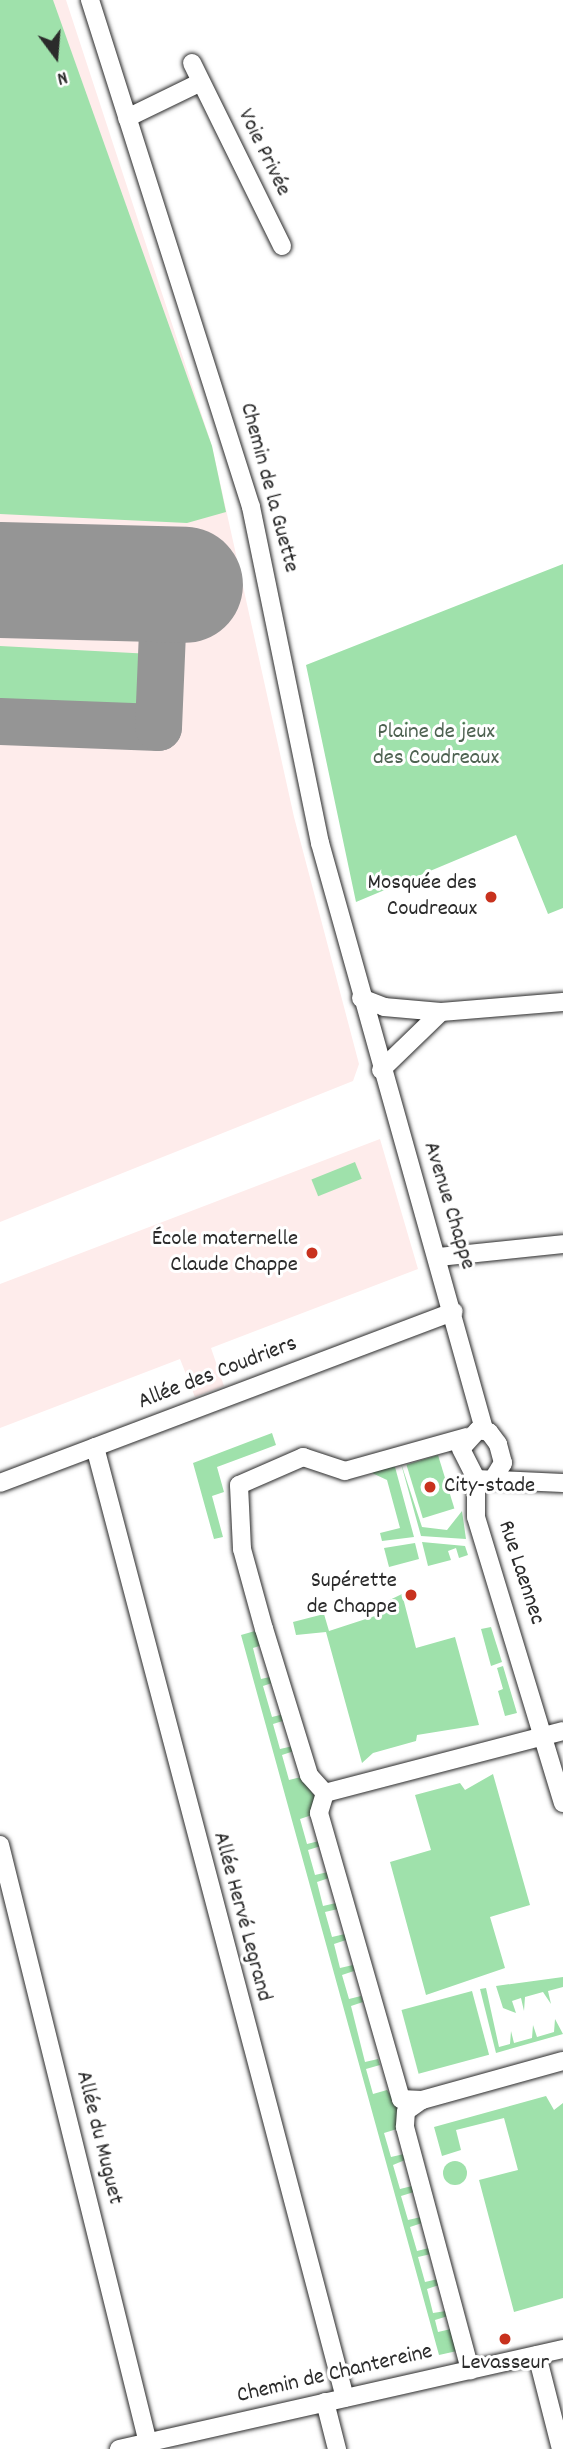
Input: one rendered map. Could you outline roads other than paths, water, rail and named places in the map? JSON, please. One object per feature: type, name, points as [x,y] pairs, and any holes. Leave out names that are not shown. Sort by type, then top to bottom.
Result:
[{"type":"street","name":"Chemin de la Guette","points":[[90,0],[251,507],[320,843],[361,998]]},
{"type":"street","name":"Voie Privée","points":[[192,63],[282,246]]},
{"type":"street","points":[[127,118],[201,82]]},
{"type":"street","points":[[361,998],[404,1010],[441,1012],[563,1002]]},
{"type":"street","name":"Avenue Chappe","points":[[361,998],[454,1311],[484,1429],[496,1440],[503,1463]]},
{"type":"street","points":[[404,1010],[411,1038]]},
{"type":"street","points":[[381,1070],[411,1038],[441,1012]]},
{"type":"street","points":[[438,1256],[563,1244]]},
{"type":"street","name":"Allée des Coudriers","points":[[0,1483],[454,1311]]},
{"type":"street","points":[[324,1793],[309,1775],[264,1629],[242,1549],[239,1485],[303,1457],[345,1471],[467,1437],[484,1429]]},
{"type":"street","points":[[467,1437],[461,1449],[485,1479],[563,1483]]},
{"type":"street","name":"Allée Hervé Legrand","points":[[95,1447],[345,2398]]},
{"type":"street","points":[[485,1479],[503,1463],[531,1482]]},
{"type":"street","name":"Rue Laennec","points":[[485,1479],[476,1517],[544,1733],[563,1803]]},
{"type":"street","points":[[324,1793],[544,1733],[563,1731]]},
{"type":"street","points":[[324,1793],[319,1813],[395,2089],[401,2099],[422,2100],[563,2061]]},
{"type":"street","name":"Allée du Muguet","points":[[0,1845],[148,2443]]},
{"type":"street","points":[[422,2100],[406,2111],[405,2127],[470,2370]]},
{"type":"street","name":"Chemin de Chantereine","points":[[119,2449],[563,2349]]},
{"type":"street","points":[[537,2355],[561,2449]]},
{"type":"street","points":[[325,2402],[337,2449]]},
{"type":"place","name":"Mosquée des Coudreaux","points":[[491,897]]},
{"type":"place","name":"École maternelle Claude Chappe","points":[[312,1253]]},
{"type":"place","name":"City-stade","points":[[430,1487]]},
{"type":"place","name":"Supérette de Chappe","points":[[411,1595]]},
{"type":"place","name":"Levasseur","points":[[505,2339]]},
{"type":"park label","name":"Plaine de jeux des Coudreaux","points":[[436,746]]}]
